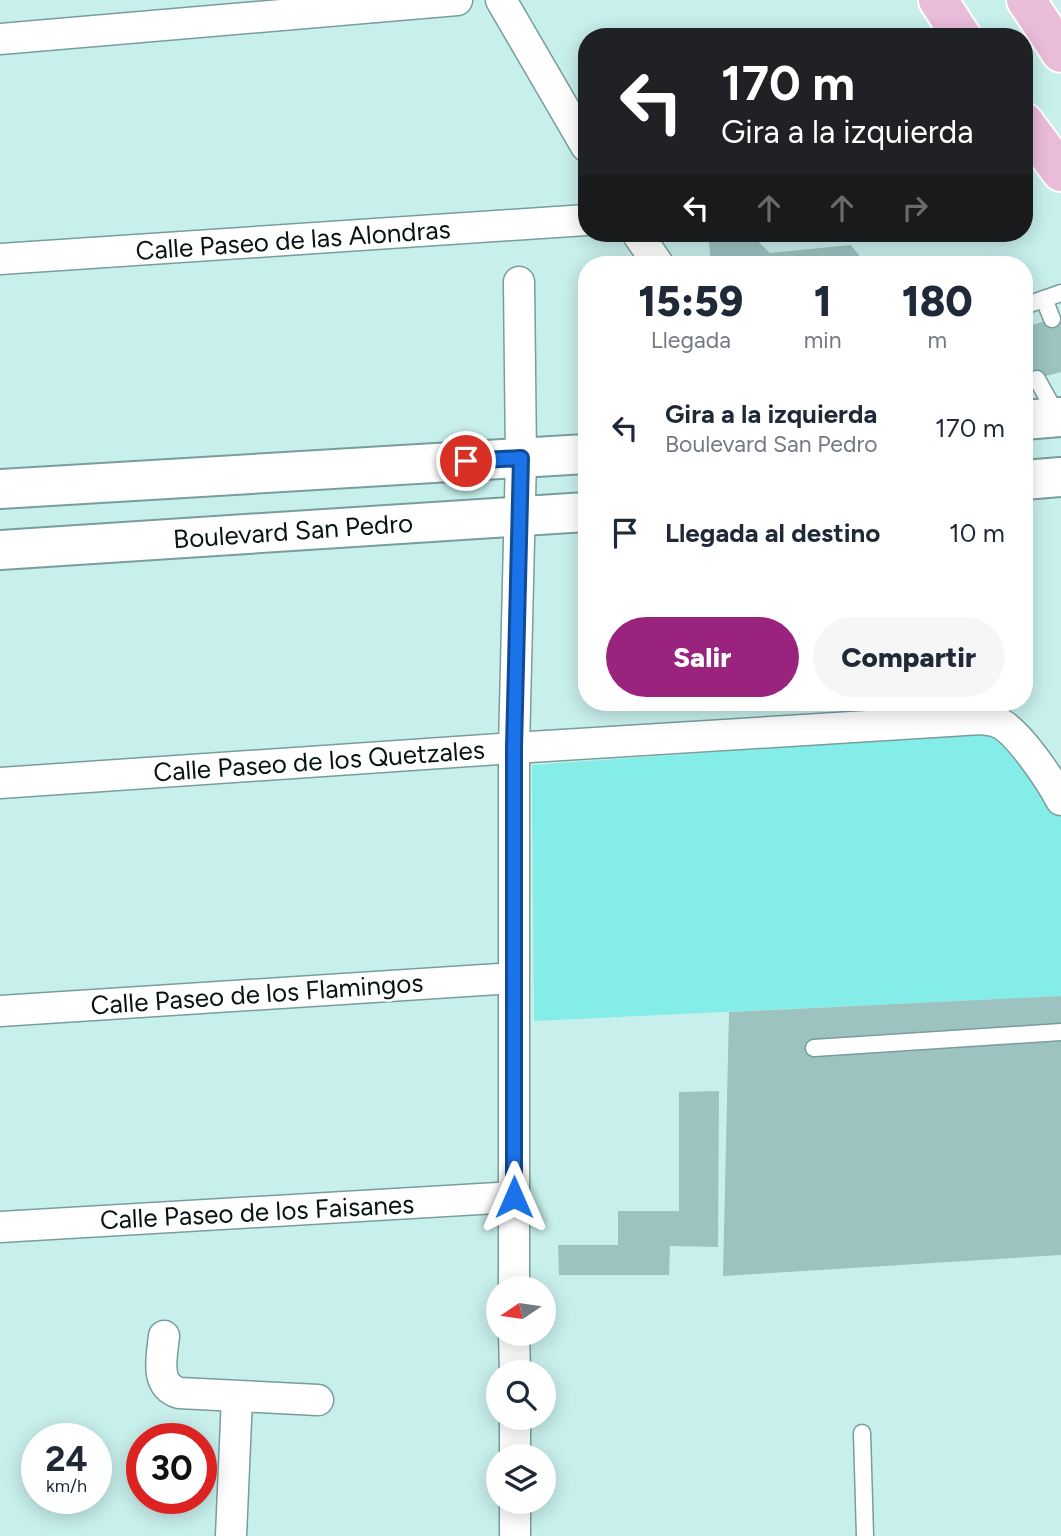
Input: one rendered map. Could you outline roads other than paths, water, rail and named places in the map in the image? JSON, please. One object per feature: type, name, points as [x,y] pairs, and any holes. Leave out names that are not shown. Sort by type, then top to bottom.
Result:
[{"type":"main road","points":[[938,0],[956,28]]},
{"type":"main road","points":[[1033,134],[1061,172]]},
{"type":"street","points":[[0,38],[457,0]]},
{"type":"street","points":[[501,0],[578,132]]},
{"type":"street","name":"Calle Paseo de las Alondras","points":[[0,259],[578,221]]},
{"type":"street","points":[[514,1276],[514,748],[521,458],[519,282]]},
{"type":"street","points":[[0,489],[578,454]]},
{"type":"street","points":[[1033,479],[1061,477]]},
{"type":"street","name":"Boulevard San Pedro","points":[[0,550],[578,513]]},
{"type":"street","name":"Calle Paseo de los Quetzales","points":[[0,783],[981,719],[999,722],[1015,736],[1058,788]]},
{"type":"street","name":"Calle Paseo de los Flamingos","points":[[0,1011],[513,978]]},
{"type":"street","name":"Calle Paseo de los Faisanes","points":[[0,1227],[514,1197]]},
{"type":"street","points":[[164,1336],[162,1370],[164,1383],[171,1390],[318,1400]]},
{"type":"street","points":[[231,1536],[237,1396]]},
{"type":"street","points":[[515,1514],[515,1536]]},
{"type":"lane","points":[[1033,303],[1061,293]]},
{"type":"lane","points":[[1044,299],[1052,319]]},
{"type":"lane","points":[[1037,379],[1048,418]]},
{"type":"lane","points":[[814,1048],[1061,1032]]},
{"type":"lane","points":[[862,1433],[865,1536]]}]
